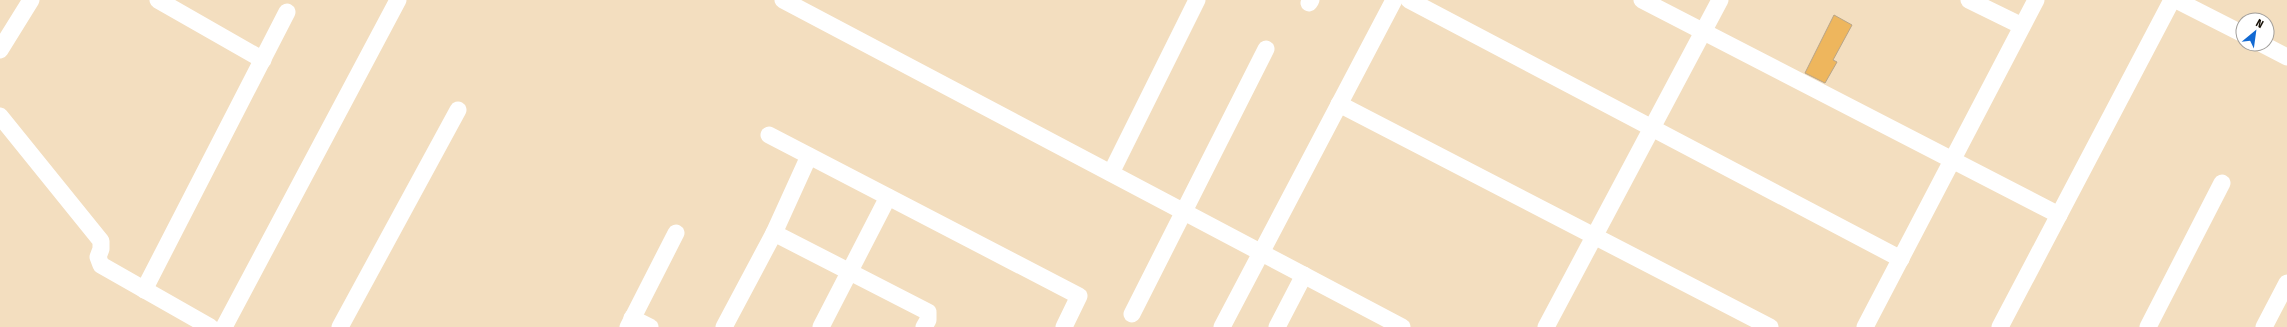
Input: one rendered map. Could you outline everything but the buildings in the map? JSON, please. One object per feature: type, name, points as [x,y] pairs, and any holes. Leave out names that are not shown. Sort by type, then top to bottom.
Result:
[{"type":"street","points":[[2,43],[31,0]]},
{"type":"street","points":[[158,0],[262,60]]},
{"type":"street","points":[[224,327],[398,0]]},
{"type":"street","points":[[783,0],[1402,327]]},
{"type":"street","points":[[1111,173],[1197,0]]},
{"type":"street","points":[[1222,327],[1394,0]]},
{"type":"street","points":[[1409,0],[1900,259]]},
{"type":"street","points":[[1642,0],[2059,215]]},
{"type":"street","points":[[1546,327],[1720,0]]},
{"type":"street","points":[[1969,0],[2022,26]]},
{"type":"street","points":[[1865,327],[2036,0]]},
{"type":"street","points":[[2000,327],[2172,0]]},
{"type":"street","points":[[2176,0],[2235,30]]},
{"type":"street","points":[[144,290],[287,12]]},
{"type":"street","points":[[1132,314],[1266,49]]},
{"type":"street","points":[[2275,51],[2287,57]]},
{"type":"street","points":[[1339,104],[1770,327]]},
{"type":"street","points":[[340,327],[458,110]]},
{"type":"street","points":[[0,116],[101,241],[98,261],[106,268],[210,327]]},
{"type":"street","points":[[769,135],[1079,296],[1064,327]]},
{"type":"street","points":[[724,327],[774,233],[809,156]]},
{"type":"street","points":[[2148,327],[2222,183]]},
{"type":"street","points":[[821,327],[888,197]]},
{"type":"street","points":[[650,327],[630,323],[676,233]]},
{"type":"street","points":[[774,233],[928,312],[928,320],[924,327]]},
{"type":"street","points":[[1277,327],[1304,275]]},
{"type":"street","points":[[2264,327],[2287,283]]}]
